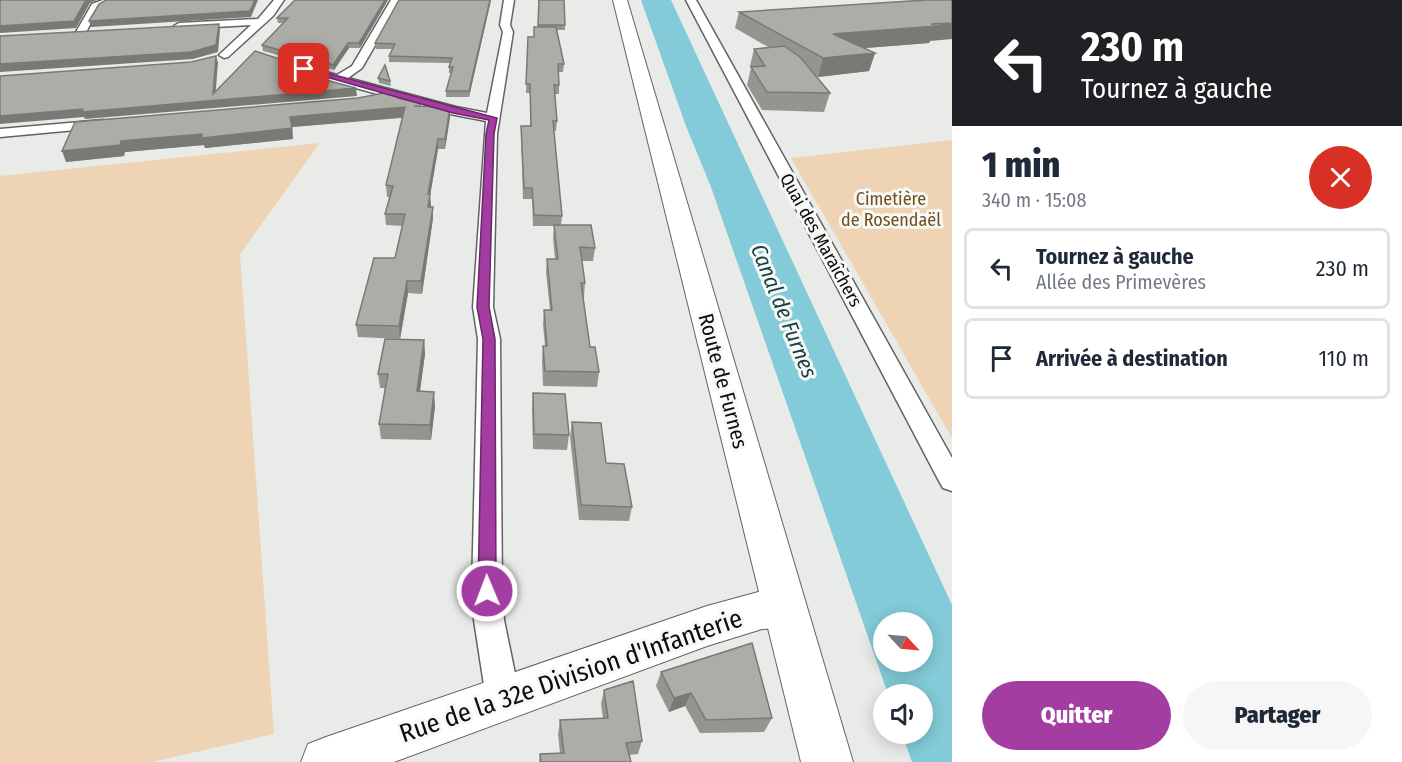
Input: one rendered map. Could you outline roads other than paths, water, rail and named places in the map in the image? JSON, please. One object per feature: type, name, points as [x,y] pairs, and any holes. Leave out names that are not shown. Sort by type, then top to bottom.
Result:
[{"type":"main road","name":"Route de Furnes","points":[[620,0],[827,762]]},
{"type":"main road","name":"Rue de la 32e Division d'Infanterie","points":[[326,762],[734,617],[762,610],[785,609]]},
{"type":"street","points":[[69,33],[86,32],[95,6],[111,0]]},
{"type":"street","points":[[248,36],[243,44],[246,51],[222,60],[262,22],[279,0]]},
{"type":"street","points":[[338,79],[356,68],[396,0]]},
{"type":"street","points":[[503,698],[489,620],[486,570],[489,339],[483,307],[490,134],[507,32],[505,25],[509,0]]},
{"type":"street","name":"Quai des Maraîchers","points":[[691,0],[952,481]]},
{"type":"street","points":[[171,27],[262,22]]},
{"type":"street","points":[[282,63],[464,113],[493,118]]},
{"type":"street","points":[[370,101],[393,94]]},
{"type":"street","points":[[0,132],[120,123]]},
{"type":"water","name":"Canal de Furnes","points":[[641,0],[671,0],[952,605],[952,762],[912,762],[906,744],[933,744],[933,684],[885,684],[880,672],[933,672],[933,612],[873,612],[873,651],[711,187],[686,126]]},
{"type":"park label","name":"Cimetière de Rosendaël","points":[[891,209]]}]
